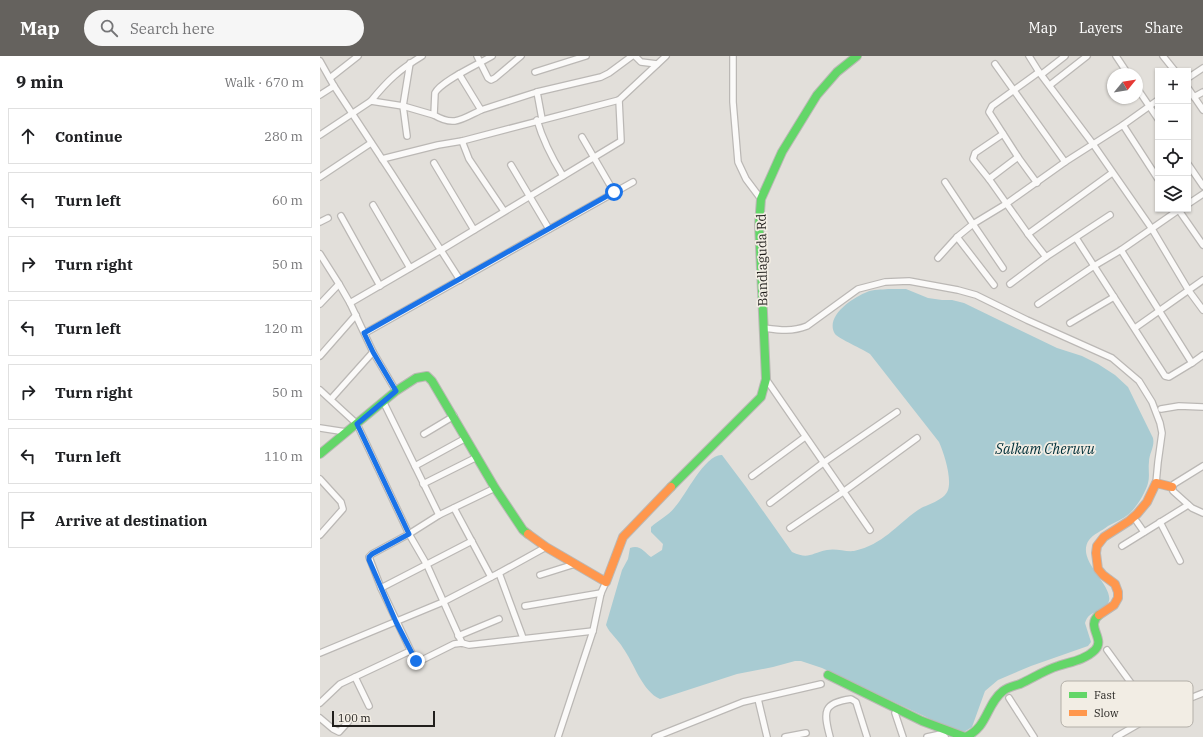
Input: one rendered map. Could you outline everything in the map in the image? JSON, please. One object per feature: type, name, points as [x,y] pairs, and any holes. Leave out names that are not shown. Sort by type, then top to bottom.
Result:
[{"type":"street","points":[[330,78],[358,56]]},
{"type":"street","points":[[320,135],[371,102],[393,76],[422,56]]},
{"type":"street","points":[[477,56],[488,78],[491,80],[521,56]]},
{"type":"street","points":[[434,116],[434,97],[436,90],[459,74],[492,56]]},
{"type":"street","points":[[535,72],[586,56]]},
{"type":"street","points":[[371,102],[403,106],[442,120],[451,122],[459,121],[481,110],[537,92],[601,77],[634,56],[641,62],[657,64]]},
{"type":"street","points":[[382,159],[438,145],[462,141],[619,100],[666,56]]},
{"type":"street","points":[[733,56],[738,162],[746,179],[761,199]]},
{"type":"street","name":"Bandlaguda Rd","points":[[606,582],[624,537],[671,487],[754,406],[761,397],[766,379],[759,225],[761,199],[782,152],[817,95],[836,72],[857,56]]},
{"type":"street","points":[[1037,183],[989,112],[992,106],[1065,56]]},
{"type":"street","points":[[1050,85],[1088,56]]},
{"type":"street","points":[[1116,56],[1124,68]]},
{"type":"street","points":[[1163,56],[1173,68]]},
{"type":"street","points":[[1032,57],[1041,73],[1093,144],[1152,230],[1189,291],[1203,310]]},
{"type":"street","points":[[320,61],[334,86],[353,113],[460,280]]},
{"type":"street","points":[[406,136],[403,106],[410,63]]},
{"type":"street","points":[[995,64],[1065,162]]},
{"type":"street","points":[[1191,76],[1203,68]]},
{"type":"street","points":[[459,74],[481,110]]},
{"type":"street","points":[[320,95],[334,86]]},
{"type":"street","points":[[537,92],[541,136],[562,176]]},
{"type":"street","points":[[1191,92],[1203,110]]},
{"type":"street","points":[[1194,97],[1203,92]]},
{"type":"street","points":[[1143,97],[1155,115]]},
{"type":"street","points":[[350,303],[441,250],[621,141],[619,100]]},
{"type":"street","points":[[938,258],[957,237],[973,224],[1006,204],[1065,162],[1123,125],[1155,102]]},
{"type":"street","points":[[1123,125],[1156,176]]},
{"type":"street","points":[[1003,134],[973,154],[973,159],[1046,257]]},
{"type":"street","points":[[582,137],[614,192]]},
{"type":"street","points":[[462,141],[468,160],[504,211]]},
{"type":"street","points":[[320,177],[371,143]]},
{"type":"street","points":[[989,179],[1018,157]]},
{"type":"street","points":[[434,163],[474,230]]},
{"type":"street","points":[[511,165],[549,229]]},
{"type":"street","points":[[1191,168],[1203,186]]},
{"type":"street","points":[[1028,234],[1112,173]]},
{"type":"street","points":[[364,333],[633,182]]},
{"type":"street","points":[[945,182],[1002,268]]},
{"type":"street","points":[[1191,202],[1203,194]]},
{"type":"street","points":[[373,205],[410,268]]},
{"type":"street","points":[[1038,304],[1094,266],[1152,230],[1175,212]]},
{"type":"street","points":[[1181,212],[1203,245]]},
{"type":"street","points":[[1010,284],[1046,257],[1110,215]]},
{"type":"street","points":[[341,216],[380,286]]},
{"type":"street","points":[[320,222],[328,218]]},
{"type":"street","points":[[957,237],[994,285]]},
{"type":"street","points":[[1076,238],[1166,377],[1192,363],[1203,354]]},
{"type":"street","points":[[1121,250],[1192,363]]},
{"type":"street","points":[[320,254],[350,303],[373,352],[396,391]]},
{"type":"street","points":[[1135,328],[1203,280]]},
{"type":"street","points":[[764,328],[790,330],[800,329],[807,326],[858,289],[885,282],[909,281],[958,290],[976,295],[1027,320],[1112,358],[1139,381],[1152,402],[1162,433],[1156,483],[1151,495],[1133,519],[1102,539],[1097,547],[1098,567],[1105,577],[1113,582],[1118,598],[1115,604],[1096,617],[1094,621],[1098,638],[1097,648],[1083,658],[1054,668],[1001,693],[981,724],[972,735],[965,737],[922,721],[828,675]]},
{"type":"street","points":[[320,304],[339,284]]},
{"type":"street","points":[[1070,323],[1114,297]]},
{"type":"street","points":[[320,356],[356,315]]},
{"type":"street","points":[[331,399],[373,352]]},
{"type":"street","points":[[320,454],[357,424],[382,401],[416,378],[427,376],[432,380],[495,488],[523,530],[546,547],[606,582],[601,593],[593,631],[558,737]]},
{"type":"street","points":[[766,379],[870,530]]},
{"type":"street","points":[[320,390],[357,424],[409,534],[427,565],[462,643]]},
{"type":"street","points":[[382,401],[440,515]]},
{"type":"street","points":[[1161,409],[1179,406],[1203,407]]},
{"type":"street","points":[[770,503],[823,463],[897,412]]},
{"type":"street","points":[[424,434],[454,416]]},
{"type":"street","points":[[320,428],[346,432]]},
{"type":"street","points":[[752,476],[805,437]]},
{"type":"street","points":[[415,466],[466,438]]},
{"type":"street","points":[[790,528],[843,492],[917,438]]},
{"type":"street","points":[[423,484],[477,457]]},
{"type":"street","points":[[1172,487],[1174,484],[1203,466]]},
{"type":"street","points":[[320,479],[341,502],[343,507],[343,509],[320,535]]},
{"type":"street","points":[[1156,483],[1172,487]]},
{"type":"street","points":[[1172,487],[1173,491],[1188,505],[1203,513]]},
{"type":"street","points":[[495,488],[440,515],[369,557],[381,588],[414,660],[418,662],[454,644],[462,643],[469,645],[593,631]]},
{"type":"street","points":[[1122,546],[1188,505]]},
{"type":"street","points":[[454,508],[491,577]]},
{"type":"street","points":[[1137,522],[1144,532]]},
{"type":"street","points":[[1160,522],[1180,561]]},
{"type":"street","points":[[381,588],[472,541]]},
{"type":"street","points":[[320,653],[443,602],[499,574],[546,547]]},
{"type":"street","points":[[540,575],[575,564]]},
{"type":"street","points":[[499,574],[522,638]]},
{"type":"street","points":[[526,606],[601,593]]},
{"type":"street","points":[[458,636],[499,619]]},
{"type":"street","points":[[320,703],[340,684],[410,650]]},
{"type":"street","points":[[1108,650],[1130,681]]},
{"type":"street","points":[[355,677],[369,706]]},
{"type":"street","points":[[655,737],[743,702],[821,684]]},
{"type":"street","points":[[1193,697],[1203,693]]},
{"type":"street","points":[[1009,698],[1034,737]]},
{"type":"street","points":[[758,699],[767,737]]},
{"type":"street","points":[[830,737],[826,717],[828,707],[831,704],[851,699],[856,702],[867,737]]},
{"type":"street","points":[[895,712],[903,737]]},
{"type":"street","points":[[320,718],[339,732],[348,722]]},
{"type":"street","points":[[1116,737],[1133,727]]},
{"type":"street","points":[[785,737],[806,733]]},
{"type":"street","points":[[927,737],[938,734],[945,737]]},
{"type":"water","name":"Salkam Cheruvu","points":[[906,289],[928,298],[952,300],[964,303],[1057,348],[1082,356],[1098,364],[1115,375],[1128,387],[1153,438],[1149,459],[1149,480],[1143,495],[1132,511],[1093,536],[1089,540],[1086,548],[1090,564],[1106,587],[1109,594],[1108,604],[1101,610],[1090,615],[1085,623],[1091,642],[1088,646],[1031,666],[998,680],[985,691],[972,727],[960,733],[822,668],[801,661],[737,674],[660,699],[648,690],[627,654],[606,625],[622,570],[628,559],[630,548],[637,547],[651,557],[662,550],[663,544],[651,532],[651,527],[673,510],[696,476],[709,461],[716,456],[722,455],[792,552],[806,556],[822,551],[854,551],[864,548],[889,534],[918,510],[939,500],[946,494],[949,479],[945,459],[939,442],[870,354],[837,336],[833,327],[837,314],[855,298],[869,291]]},
{"type":"traffic: fast","points":[[671,487],[761,397],[766,379],[759,225],[761,199],[782,152],[817,95],[837,72],[857,56]]},
{"type":"traffic: fast","points":[[320,454],[396,391],[416,378],[427,376],[432,381],[495,488],[523,530],[528,534]]},
{"type":"traffic: fast","points":[[828,675],[922,721],[965,737],[973,733],[978,728],[983,722],[997,696],[1005,690],[1053,668],[1082,658],[1095,650],[1098,646],[1098,641],[1094,624],[1095,619],[1099,615]]},
{"type":"traffic: slow","points":[[1099,615],[1114,605],[1118,598],[1118,592],[1115,584],[1098,569],[1096,553],[1097,546],[1104,537],[1137,514],[1147,502],[1156,483],[1172,487]]},
{"type":"traffic: slow","points":[[528,534],[546,547],[606,582],[623,537],[671,487]]},
{"type":"route","points":[[416,661],[414,660],[396,622],[369,560],[370,555],[409,534],[357,424],[382,401],[396,391],[373,352],[364,333],[614,192]]}]
